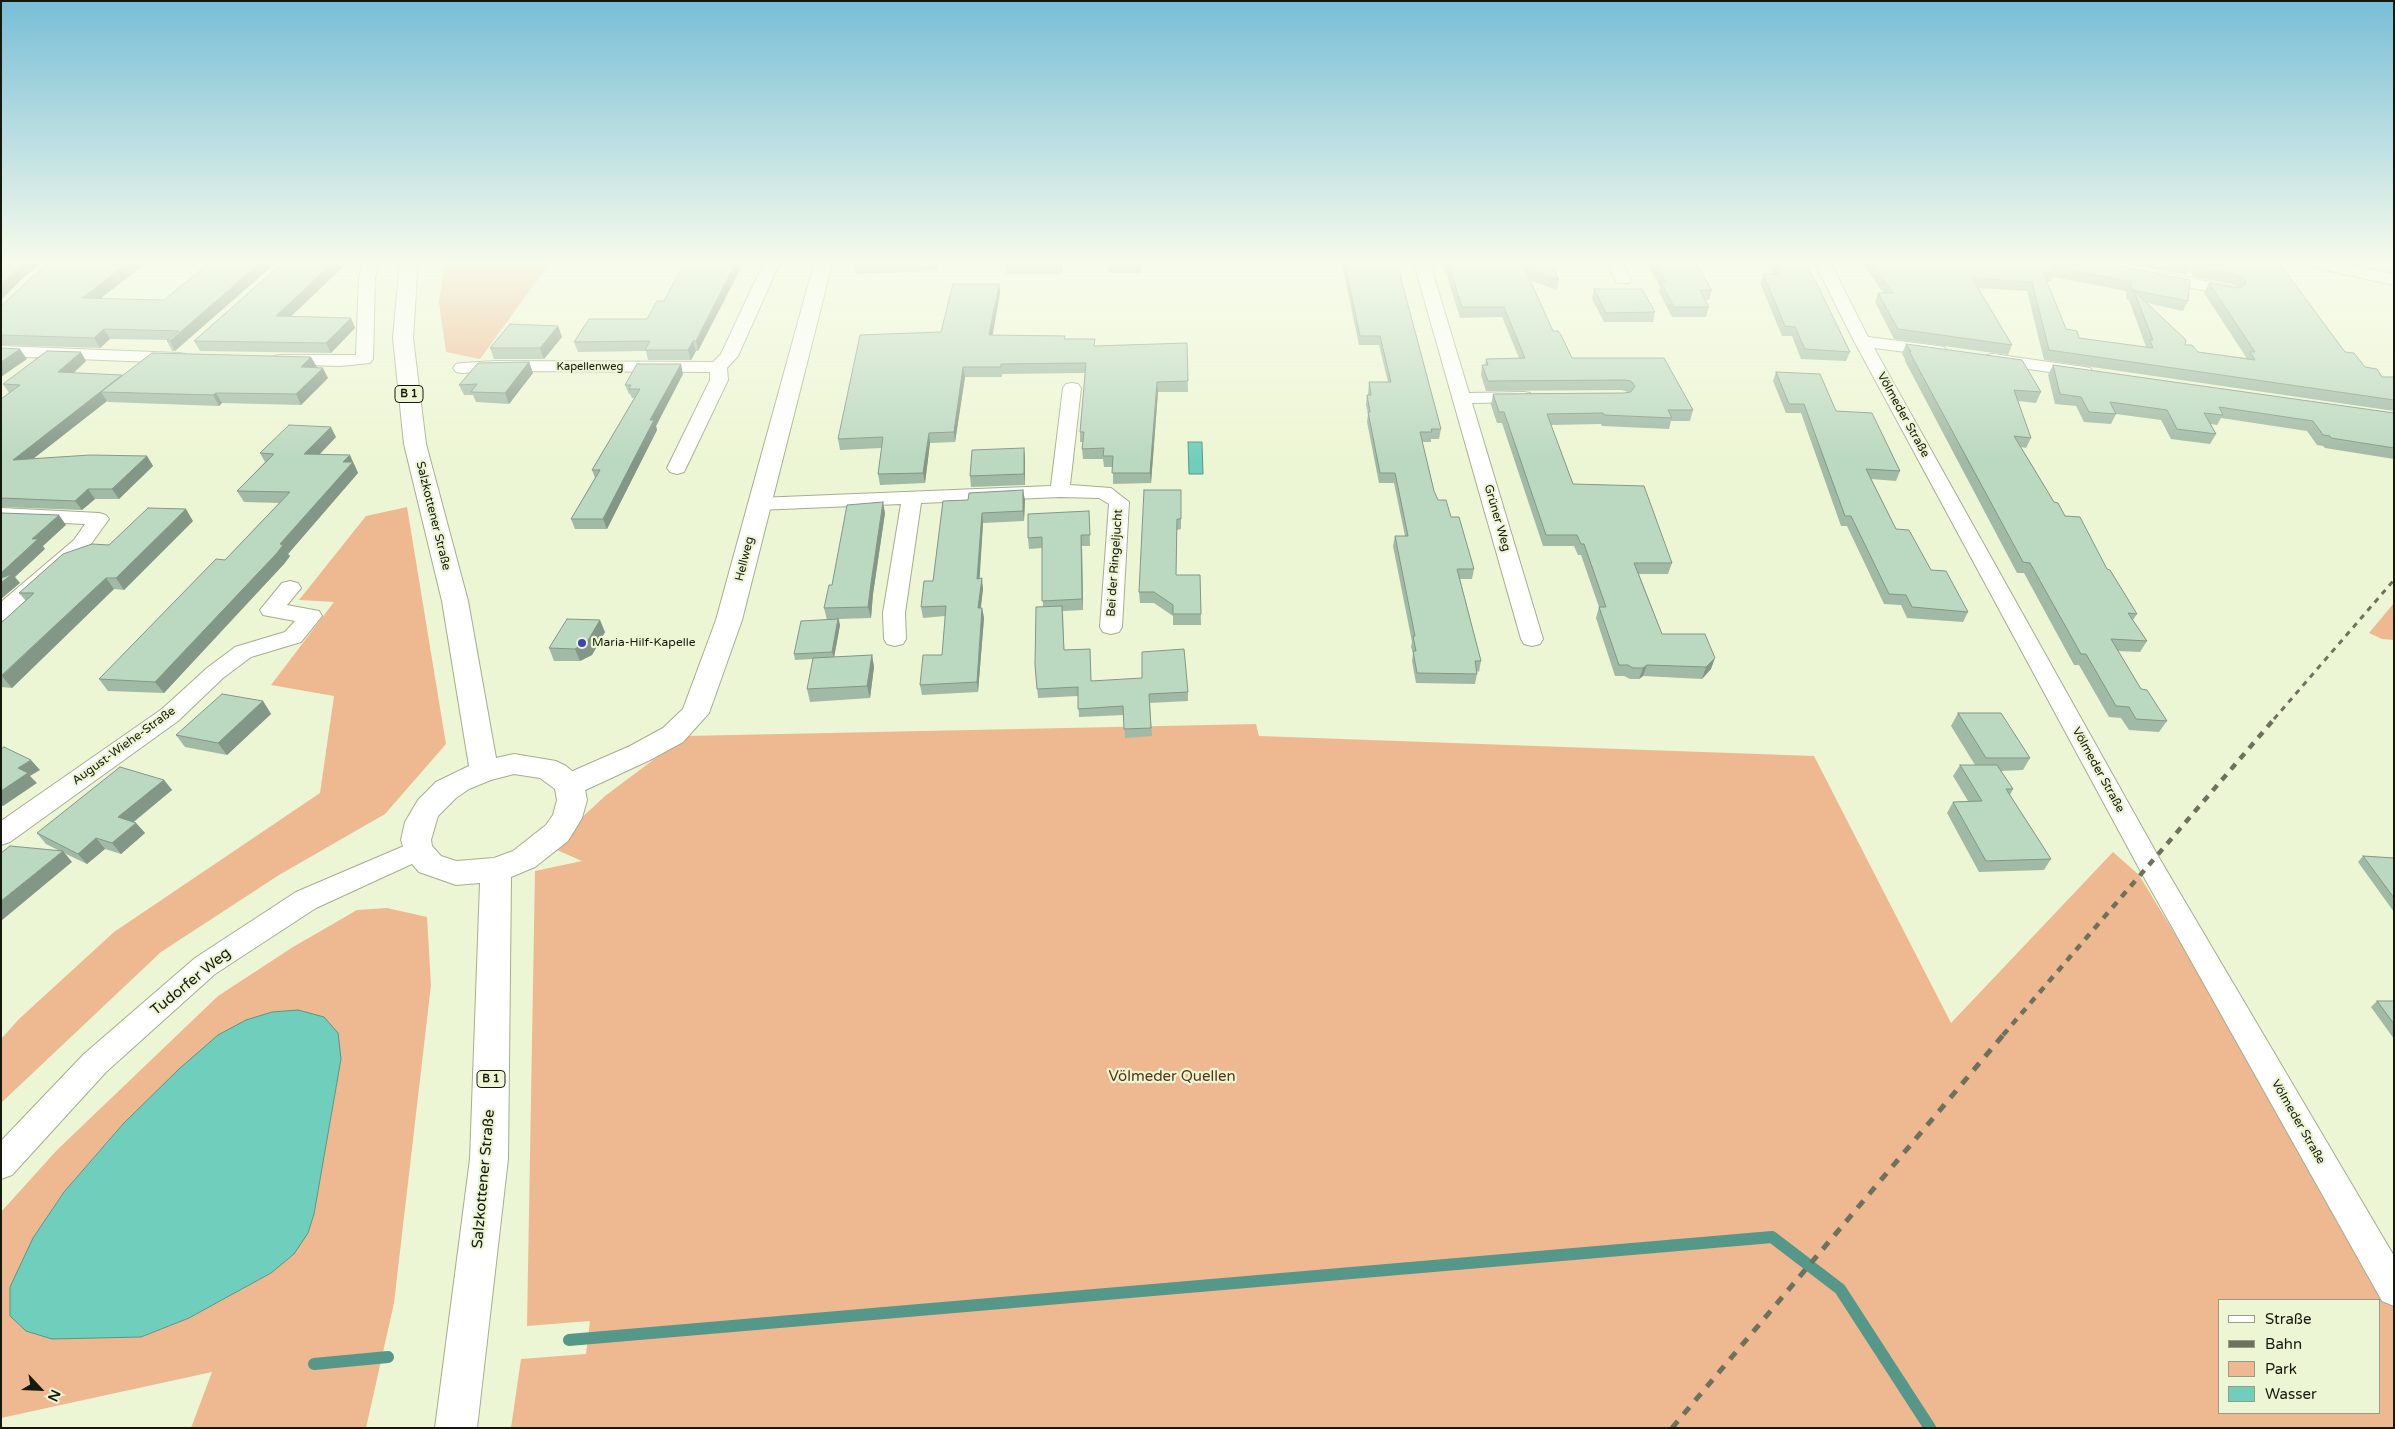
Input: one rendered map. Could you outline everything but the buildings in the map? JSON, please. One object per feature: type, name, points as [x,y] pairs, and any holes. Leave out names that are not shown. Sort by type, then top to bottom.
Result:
[{"type":"main road","name":"Salzkottener Straße","points":[[404,327],[403,338],[415,444],[455,601],[484,771]]},
{"type":"main road","name":"Hellweg","points":[[569,785],[640,753],[672,735],[695,713],[729,620],[806,327]]},
{"type":"main road","points":[[514,764],[546,768],[556,773],[569,785],[572,800],[567,818],[557,833],[538,850],[524,859],[496,870],[456,873],[430,864],[418,850],[416,840],[420,822],[428,808],[446,790],[484,771],[514,764]]},
{"type":"main road","name":"Salzkottener Straße","points":[[456,1428],[489,1159],[496,870]]},
{"type":"street","points":[[260,360],[340,361],[364,359],[365,327]]},
{"type":"street","points":[[677,468],[719,380],[718,367],[729,356],[742,327]]},
{"type":"street","name":"Grüner Weg","points":[[1440,327],[1532,638]]},
{"type":"street","name":"Völmeder Straße","points":[[1855,327],[2149,863],[2391,1280]]},
{"type":"street","points":[[1862,341],[1954,354]]},
{"type":"street","points":[[1,351],[188,356]]},
{"type":"street","points":[[24,371],[48,353]]},
{"type":"street","points":[[1974,356],[2101,375]]},
{"type":"street","name":"Kapellenweg","points":[[462,368],[496,366],[718,367]]},
{"type":"street","points":[[1060,491],[1072,388]]},
{"type":"street","points":[[1461,398],[1541,397]]},
{"type":"street","name":"Bei der Ringeljucht","points":[[758,504],[912,496],[1060,491],[1104,492],[1119,502],[1111,627]]},
{"type":"street","points":[[895,639],[894,613],[912,496]]},
{"type":"street","points":[[1,514],[99,519],[81,544],[1,614]]},
{"type":"street","name":"August-Wiehe-Straße","points":[[1,835],[170,715],[215,673],[243,652],[293,637],[311,616],[271,610],[290,588]]},
{"type":"street","name":"Tudorfer Weg","points":[[1,1164],[95,1063],[205,966],[306,900],[418,850]]},
{"type":"green space","points":[[442,327],[504,327],[480,359],[446,352]]},
{"type":"green space","points":[[407,507],[446,744],[385,814],[279,875],[161,952],[1,1103],[1,1039],[19,1019],[114,932],[320,793],[334,696],[271,685],[334,602],[299,600],[366,516]]},
{"type":"green space","points":[[2394,603],[2394,640],[2382,639],[2369,633]]},
{"type":"green space","name":"Völmeder Quellen","points":[[1256,724],[1259,736],[1814,756],[1951,1023],[2113,852],[2139,875],[2394,1294],[2394,1428],[511,1428],[521,1359],[586,1354],[590,1321],[527,1326],[535,871],[582,861],[550,847],[605,796],[685,736]]},
{"type":"green space","points":[[387,908],[427,917],[431,985],[394,1303],[366,1428],[191,1428],[212,1372],[1,1418],[1,1212],[57,1150],[218,996],[293,947],[357,910]],"holes":[[[341,1059],[314,1214],[308,1233],[271,1273],[189,1318],[141,1337],[33,1238],[64,1192],[123,1124]]]},
{"type":"water","points":[[1188,442],[1202,442],[1203,474],[1189,474]]},
{"type":"water","points":[[298,1010],[324,1017],[338,1033],[341,1059],[314,1214],[308,1233],[294,1254],[271,1273],[189,1318],[141,1337],[52,1339],[26,1331],[10,1316],[10,1287],[33,1238],[64,1192],[123,1124],[179,1069],[218,1035],[246,1020],[272,1012]]},
{"type":"waterway","points":[[569,1340],[1772,1237],[1840,1289],[1930,1428]]},
{"type":"waterway","points":[[314,1364],[388,1357]]},
{"type":"railway","points":[[2274,719],[2394,580]]},
{"type":"railway","points":[[2003,1035],[2275,718]]},
{"type":"railway","points":[[1672,1428],[2004,1034]]},
{"type":"place","name":"Maria-Hilf-Kapelle","points":[[582,643]]}]
